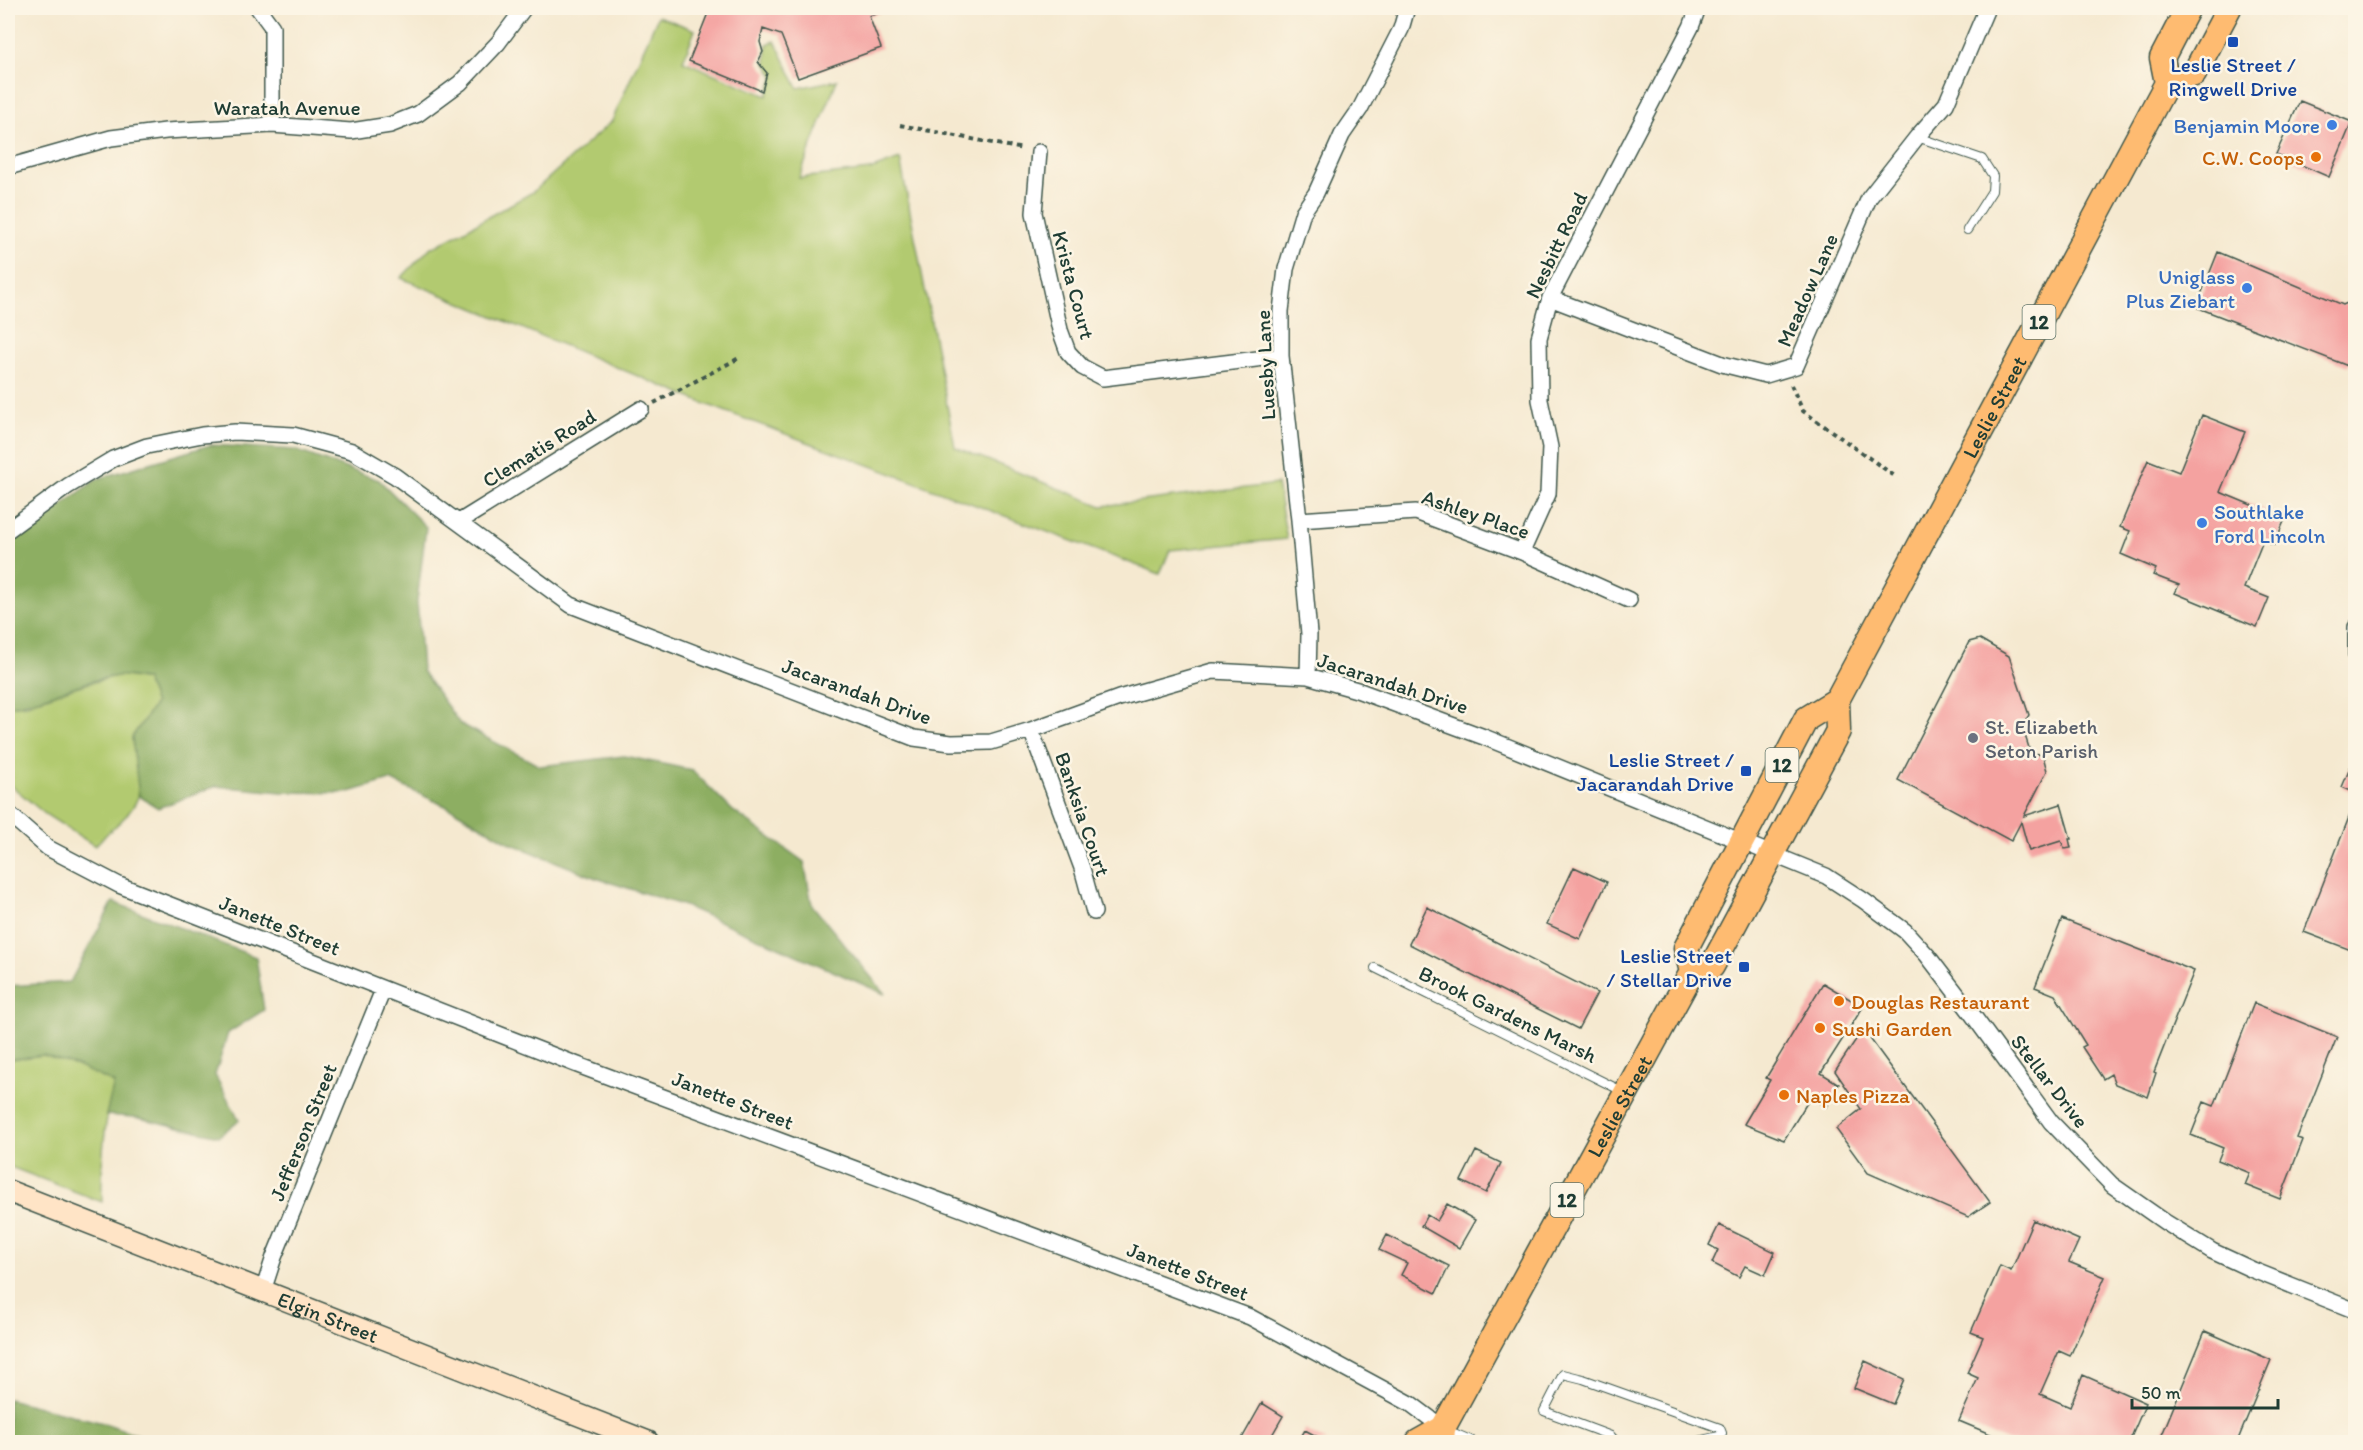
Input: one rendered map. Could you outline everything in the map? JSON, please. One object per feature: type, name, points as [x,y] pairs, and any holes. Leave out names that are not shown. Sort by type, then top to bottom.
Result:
[{"type":"main road","points":[[2188,8],[2162,58],[2167,83],[2193,74],[2229,8]]},
{"type":"main road","name":"Leslie Street","points":[[1442,1435],[1692,972],[1712,966],[1773,854],[1838,731],[1837,700],[2167,83]]},
{"type":"main road","name":"12","points":[[1692,972],[1686,948],[1806,719],[1837,700]]},
{"type":"main road","points":[[1418,1443],[1442,1435]]},
{"type":"street","points":[[258,8],[272,27],[272,125]]},
{"type":"street","name":"Waratah Avenue","points":[[8,167],[111,138],[207,128],[272,125],[351,131],[390,125],[417,114],[460,83],[498,43],[524,8]]},
{"type":"street","name":"Luesby Lane","points":[[1308,676],[1309,634],[1281,356],[1281,311],[1286,269],[1303,212],[1316,193],[1342,135],[1360,109],[1391,49],[1401,29],[1407,8]]},
{"type":"street","name":"Nesbitt Road","points":[[1522,552],[1548,494],[1550,447],[1540,400],[1539,338],[1550,298],[1691,27],[1698,8]]},
{"type":"street","name":"Meadow Lane","points":[[1550,298],[1722,364],[1766,375],[1796,366],[1869,198],[1946,104],[1987,8]]},
{"type":"street","name":"Krista Court","points":[[1039,152],[1034,213],[1036,224],[1060,330],[1068,352],[1082,368],[1104,378],[1281,356]]},
{"type":"street","name":"Clematis Road","points":[[459,522],[641,409]]},
{"type":"street","name":"Jacarandah Drive","points":[[8,530],[68,486],[113,459],[147,446],[202,435],[235,432],[293,435],[352,451],[395,476],[571,605],[914,738],[951,743],[990,742],[1031,730],[1119,698],[1213,671],[1308,676],[1357,690],[1484,736],[1602,786],[1683,816],[1741,842]]},
{"type":"street","name":"Ashley Place","points":[[1299,520],[1416,512],[1522,552],[1629,600]]},
{"type":"street","points":[[2355,627],[2355,655]]},
{"type":"street","name":"Banksia Court","points":[[1031,730],[1082,868],[1094,912]]},
{"type":"street","name":"Janette Street","points":[[8,813],[48,848],[119,885],[383,990],[1250,1317],[1411,1404],[1442,1435]]},
{"type":"street","name":"Stellar Drive","points":[[1741,842],[1826,876],[1905,931],[1959,997],[2051,1122],[2112,1185],[2212,1251],[2355,1311]]},
{"type":"street","name":"Jefferson Street","points":[[263,1291],[274,1257],[383,990]]},
{"type":"street","name":"Elgin Street","points":[[8,1191],[648,1443]]},
{"type":"lane","points":[[1917,137],[1982,159],[1993,176],[1992,191],[1967,230]]},
{"type":"lane","name":"Brook Gardens Marsh","points":[[1375,968],[1626,1092]]},
{"type":"lane","points":[[1616,1443],[1611,1436],[1544,1411],[1563,1374],[1720,1428],[1722,1433],[1719,1436],[1693,1443]]},
{"type":"lane","points":[[1442,1435],[1475,1443]]},
{"type":"path","points":[[900,125],[1039,152]]},
{"type":"path","points":[[641,409],[741,357]]},
{"type":"path","points":[[1785,371],[1803,411],[1896,477]]},
{"type":"green space","points":[[658,16],[695,30],[683,61],[767,96],[774,76],[766,63],[767,44],[775,41],[798,88],[837,80],[799,178],[870,170],[900,159],[955,447],[1102,506],[1277,484],[1287,539],[1170,550],[1160,574],[703,403],[401,278],[431,247],[533,192],[612,121]]},
{"type":"green space","points":[[210,445],[295,450],[379,480],[426,527],[417,601],[422,671],[460,724],[540,766],[624,756],[692,770],[732,810],[804,862],[812,905],[885,994],[685,906],[596,878],[510,843],[454,810],[390,780],[346,793],[282,792],[216,786],[158,808],[139,796],[132,737],[155,704],[146,680],[125,676],[104,678],[36,700],[8,706],[8,546],[97,479]]},
{"type":"green space","points":[[120,675],[146,680],[155,704],[132,737],[138,777],[138,797],[125,817],[95,846],[45,814],[8,783],[8,706],[27,704],[75,687]]},
{"type":"green space","points":[[113,902],[256,957],[264,1010],[228,1033],[215,1075],[239,1120],[219,1136],[134,1117],[106,1115],[114,1083],[77,1066],[43,1055],[8,1060],[8,986],[70,982]]},
{"type":"green space","points":[[43,1055],[77,1065],[114,1083],[104,1142],[102,1202],[8,1166],[8,1060]]},
{"type":"green space","points":[[8,1399],[107,1424],[158,1442],[8,1442]]},
{"type":"building","points":[[710,8],[895,8],[869,16],[881,48],[798,78],[781,35],[763,29],[760,42],[763,52],[758,62],[767,73],[762,91],[689,61]]},
{"type":"building","points":[[2300,101],[2352,122],[2329,177],[2276,154]]},
{"type":"building","points":[[2218,252],[2343,305],[2356,299],[2356,347],[2348,366],[2196,307]]},
{"type":"building","name":"Southlake Ford Lincoln","points":[[2202,415],[2245,432],[2220,492],[2285,519],[2274,545],[2263,541],[2244,588],[2269,598],[2257,627],[2175,593],[2179,585],[2153,575],[2156,569],[2121,554],[2130,531],[2120,527],[2148,460],[2179,472]]},
{"type":"building","name":"St. Elizabeth Seton Parish","points":[[1980,639],[2009,656],[2029,715],[2022,726],[2030,751],[2043,756],[2047,771],[2024,816],[2061,804],[2071,839],[2069,839],[2071,848],[2065,849],[2061,841],[2029,851],[2021,822],[2011,841],[1898,780],[1969,642]]},
{"type":"building","points":[[2356,754],[2356,793],[2342,787]]},
{"type":"building","points":[[2356,802],[2356,952],[2304,932]]},
{"type":"building","points":[[1574,867],[1607,882],[1580,939],[1547,924]]},
{"type":"building","points":[[1427,907],[1597,993],[1578,1029],[1409,944]]},
{"type":"building","points":[[2062,919],[2194,971],[2154,1072],[2156,1073],[2148,1097],[2115,1084],[2111,1074],[2103,1079],[2082,1047],[2086,1045],[2055,995],[2035,987]]},
{"type":"building","points":[[1823,983],[1863,1007],[1821,1073],[1839,1084],[1826,1107],[1810,1098],[1784,1140],[1744,1124],[1770,1080],[1766,1078]]},
{"type":"building","points":[[2254,1003],[2337,1037],[2297,1138],[2303,1140],[2280,1199],[2245,1185],[2250,1173],[2218,1160],[2223,1148],[2191,1135],[2204,1102],[2214,1106]]},
{"type":"building","points":[[1863,1029],[1990,1202],[1968,1217],[1868,1173],[1836,1129],[1861,1109],[1835,1071]]},
{"type":"building","points":[[1476,1151],[1501,1163],[1486,1193],[1461,1181]]},
{"type":"building","points":[[1447,1204],[1475,1220],[1459,1248],[1421,1226],[1427,1215],[1437,1221]]},
{"type":"building","points":[[2033,1220],[2079,1240],[2069,1262],[2105,1277],[2070,1356],[2059,1351],[2040,1394],[2070,1407],[2083,1375],[2146,1403],[2129,1442],[2009,1442],[1959,1421],[1978,1378],[1967,1373],[1983,1337],[1971,1332],[2000,1266],[2011,1271]]},
{"type":"building","points":[[1719,1225],[1775,1252],[1765,1275],[1745,1266],[1739,1277],[1712,1263],[1718,1250],[1709,1245]]},
{"type":"building","points":[[1387,1235],[1449,1266],[1436,1293],[1401,1275],[1407,1263],[1379,1250]]},
{"type":"building","points":[[2205,1331],[2271,1360],[2237,1442],[2159,1442]]},
{"type":"building","points":[[1865,1361],[1904,1379],[1893,1404],[1854,1388]]},
{"type":"building","points":[[1262,1403],[1283,1416],[1268,1442],[1240,1442]]},
{"type":"building","points":[[1305,1430],[1327,1442],[1298,1442]]},
{"type":"place","name":"Leslie Street / Ringwell Drive","points":[[2233,42]]},
{"type":"place","name":"Benjamin Moore","points":[[2332,125]]},
{"type":"place","name":"C.W. Coops","points":[[2316,157]]},
{"type":"place","name":"Uniglass Plus Ziebart","points":[[2247,288]]},
{"type":"place","name":"Southlake Ford Lincoln","points":[[2202,523]]},
{"type":"place","name":"St. Elizabeth Seton Parish","points":[[1973,738]]},
{"type":"place","name":"Leslie Street / Jacarandah Drive","points":[[1746,771]]},
{"type":"place","name":"Leslie Street / Stellar Drive","points":[[1744,967]]},
{"type":"place","name":"Douglas Restaurant","points":[[1839,1001]]},
{"type":"place","name":"Sushi Garden","points":[[1820,1028]]},
{"type":"place","name":"Naples Pizza","points":[[1784,1095]]}]
